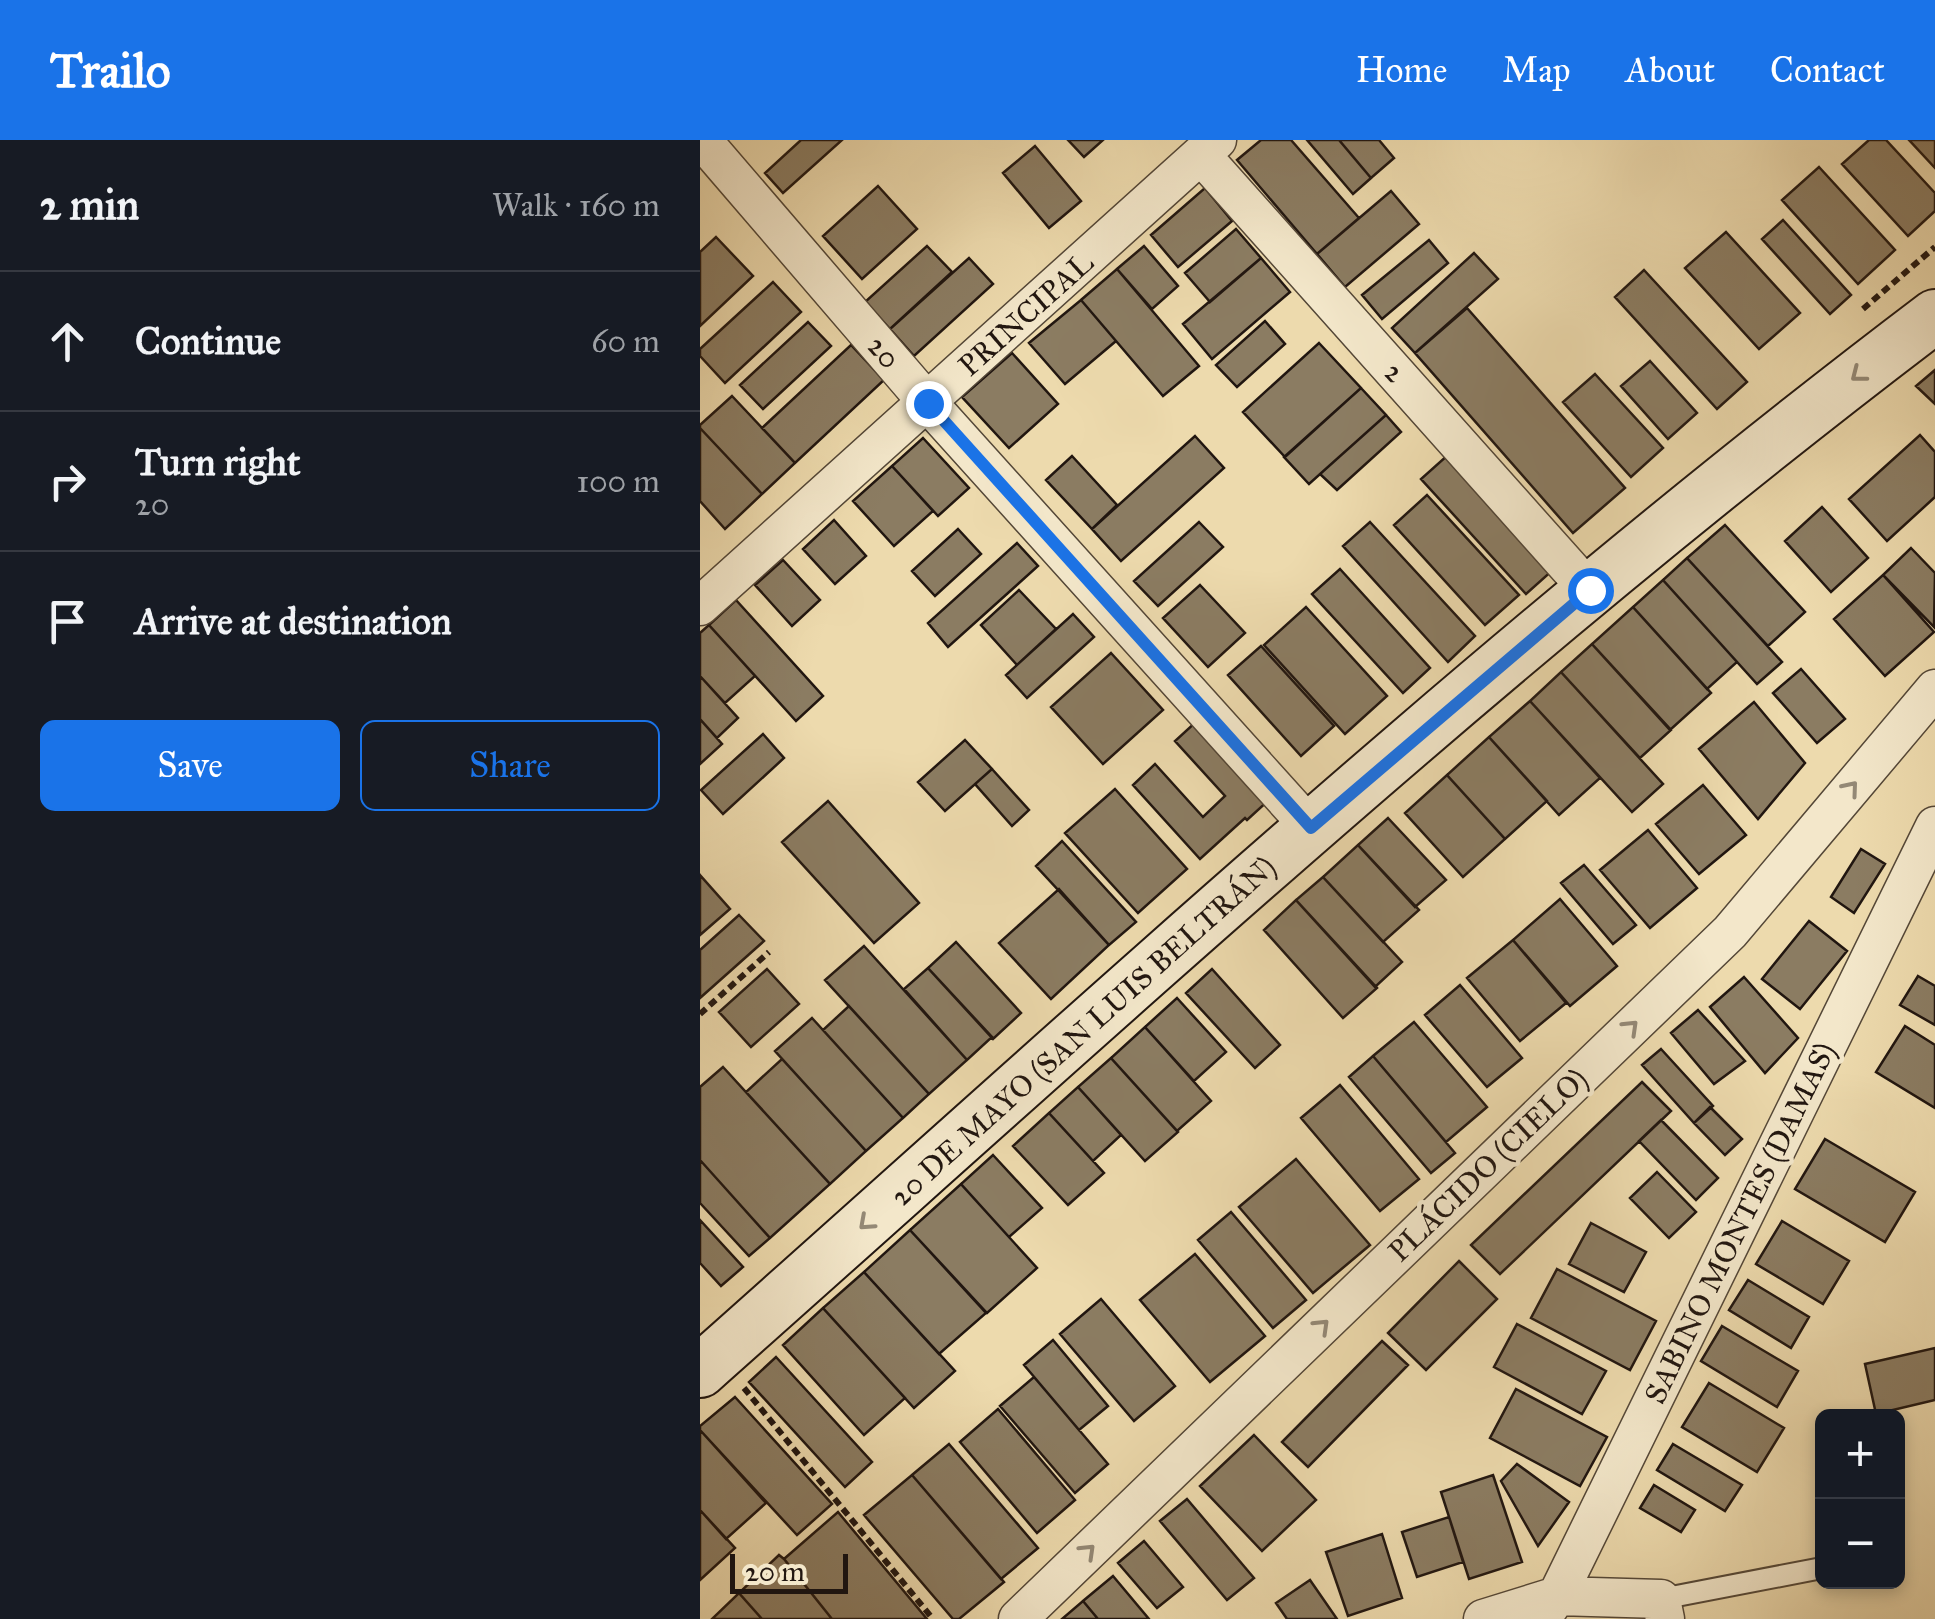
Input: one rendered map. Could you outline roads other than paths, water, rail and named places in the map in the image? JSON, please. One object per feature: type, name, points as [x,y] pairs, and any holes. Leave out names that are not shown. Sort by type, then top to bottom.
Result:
[{"type":"main road","name":"20 DE MAYO (SAN LUIS BELTRÁN)","points":[[718,1374],[1311,828],[1590,590],[1935,316]]},
{"type":"street","name":"20","points":[[702,140],[928,403],[1311,828]]},
{"type":"street","name":"PRINCIPAL","points":[[700,606],[1209,148]]},
{"type":"street","name":"2","points":[[1209,148],[1590,590]]},
{"type":"street","name":"PLÁCIDO (CIELO)","points":[[1018,1619],[1730,932],[1935,689]]},
{"type":"street","name":"SABINO MONTES (DAMAS)","points":[[1549,1608],[1935,826]]},
{"type":"street","points":[[1483,1619],[1549,1608],[1663,1609]]},
{"type":"lane","points":[[1663,1609],[1815,1570]]}]
